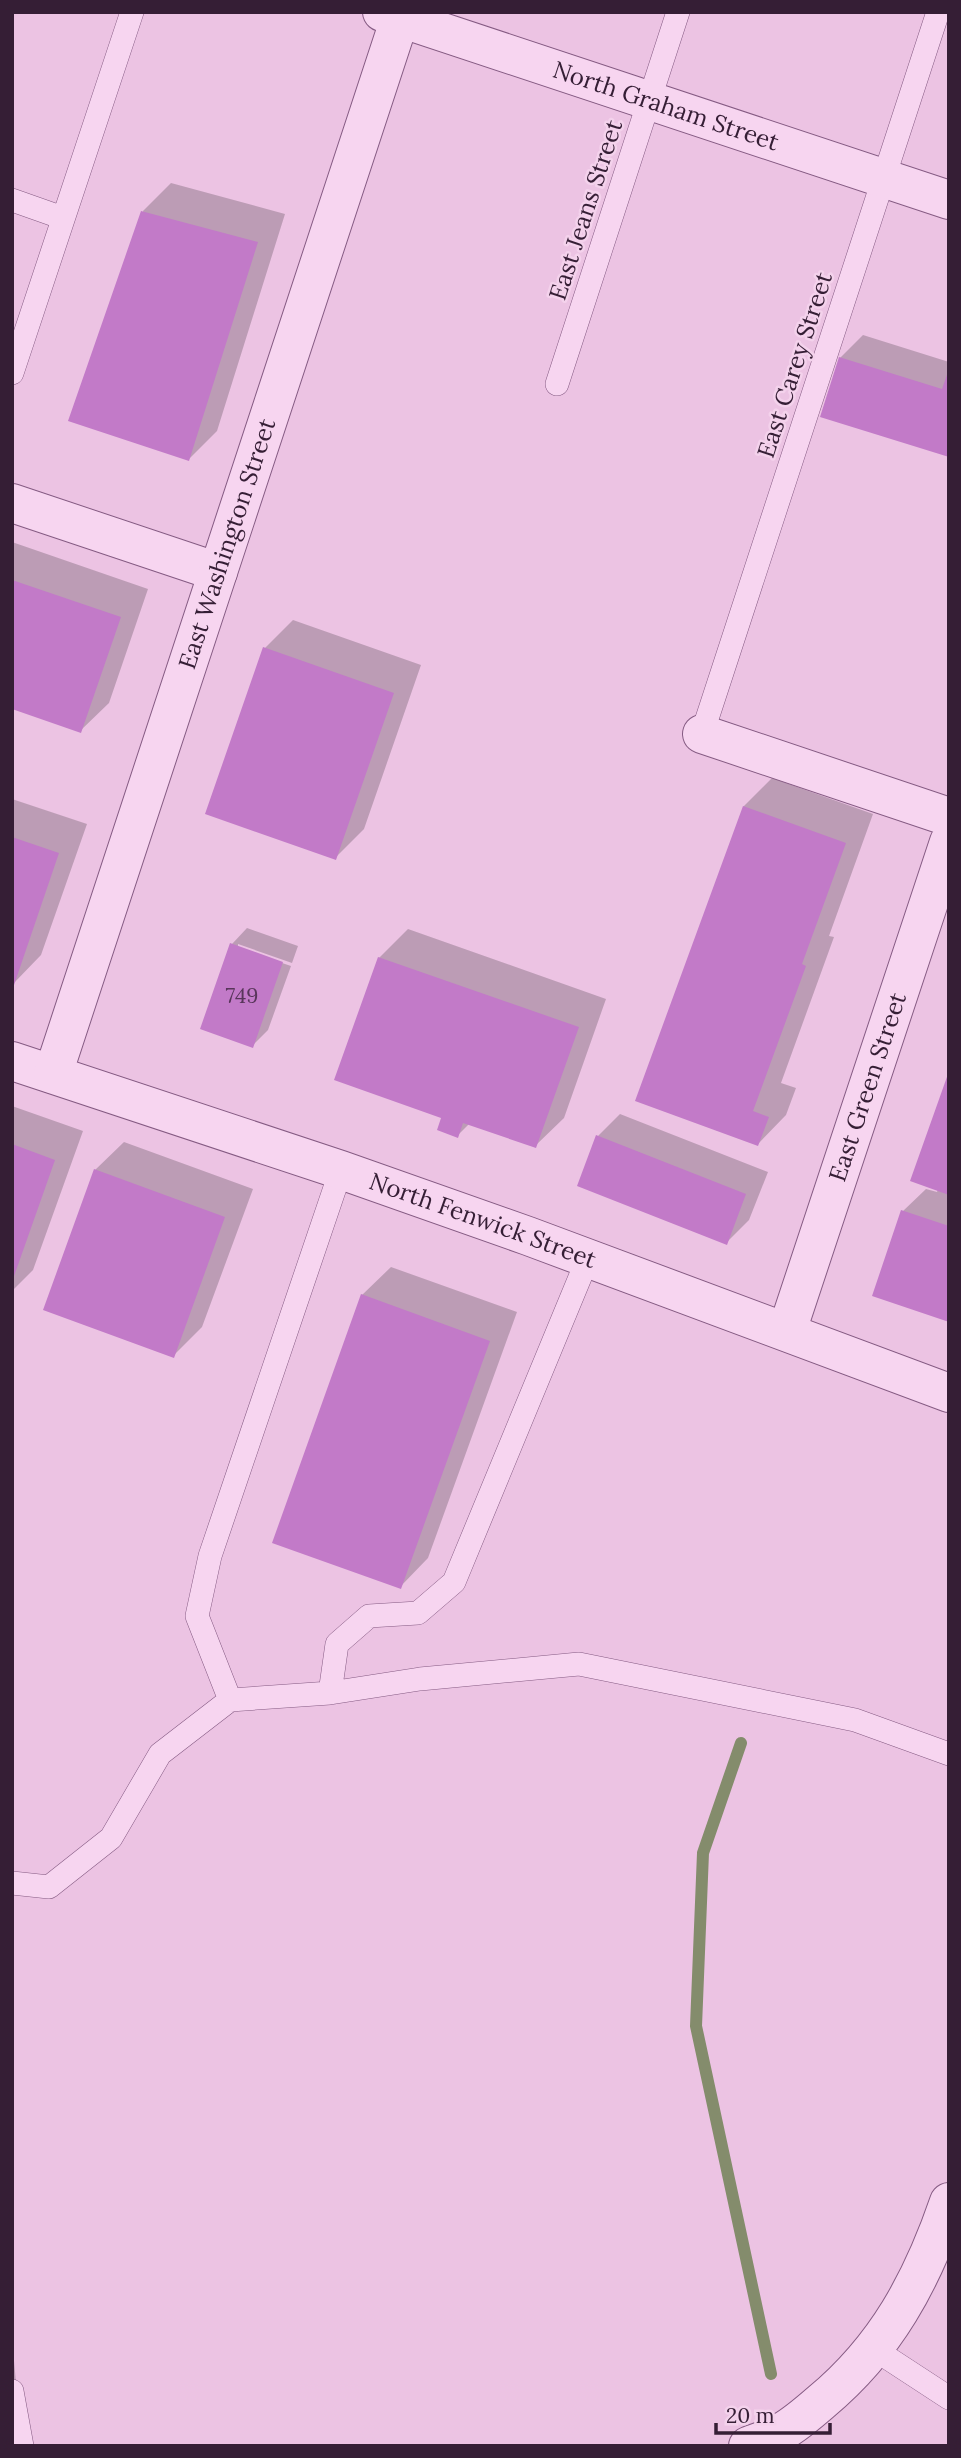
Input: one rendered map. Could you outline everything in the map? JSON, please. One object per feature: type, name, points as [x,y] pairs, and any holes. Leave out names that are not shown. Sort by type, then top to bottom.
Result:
[{"type":"street","name":"North Graham Street","points":[[395,14],[649,102],[949,200]]},
{"type":"street","name":"East Washington Street","points":[[53,1074],[218,572],[395,14]]},
{"type":"street","points":[[12,503],[218,572]]},
{"type":"street","points":[[702,734],[949,817]]},
{"type":"street","name":"East Green Street","points":[[787,1331],[949,842]]},
{"type":"street","name":"North Fenwick Street","points":[[12,1061],[341,1170],[588,1258],[949,1393]]},
{"type":"street","points":[[748,2446],[778,2434],[800,2420],[839,2387],[874,2349],[911,2295],[937,2237],[949,2202]]},
{"type":"lane","points":[[12,373],[132,12]]},
{"type":"lane","name":"East Jeans Street","points":[[556,384],[678,12]]},
{"type":"lane","name":"East Carey Street","points":[[702,734],[938,12]]},
{"type":"lane","points":[[12,200],[63,218]]},
{"type":"lane","points":[[230,1700],[197,1616],[210,1556],[341,1170]]},
{"type":"lane","points":[[330,1693],[337,1644],[369,1616],[418,1613],[454,1582],[588,1258]]},
{"type":"lane","points":[[12,1883],[49,1887],[111,1838],[160,1754],[230,1700],[330,1693],[420,1679],[579,1664],[855,1720],[949,1754]]},
{"type":"lane","points":[[874,2349],[949,2398]]},
{"type":"lane","points":[[12,2392],[22,2446]]},
{"type":"building","points":[[141,211],[258,242],[189,461],[68,421]]},
{"type":"building","points":[[839,357],[942,389],[949,369],[949,457],[820,417]]},
{"type":"building","points":[[12,580],[121,617],[81,733],[12,709]]},
{"type":"building","points":[[263,647],[394,693],[336,860],[205,814]]},
{"type":"building","points":[[743,806],[846,843],[802,964],[806,966],[753,1111],[769,1117],[758,1146],[635,1101]]},
{"type":"building","points":[[12,837],[59,853],[13,988],[12,988]]},
{"type":"building","points":[[230,943],[283,962],[253,1048],[200,1029]]},
{"type":"building","points":[[378,957],[579,1027],[536,1148],[463,1123],[458,1138],[437,1130],[441,1118],[334,1080]]},
{"type":"building","points":[[949,1074],[949,1195],[910,1181]]},
{"type":"building","points":[[596,1135],[746,1194],[727,1245],[577,1186]]},
{"type":"building","points":[[12,1144],[55,1160],[13,1279],[12,1279]]},
{"type":"building","points":[[94,1169],[225,1217],[174,1358],[43,1310]]},
{"type":"building","points":[[901,1210],[949,1226],[949,1322],[872,1296]]},
{"type":"building","points":[[361,1294],[490,1341],[401,1589],[272,1543]]},
{"type":"waterway","points":[[741,1743],[703,1853],[696,2026],[771,2374]]}]
